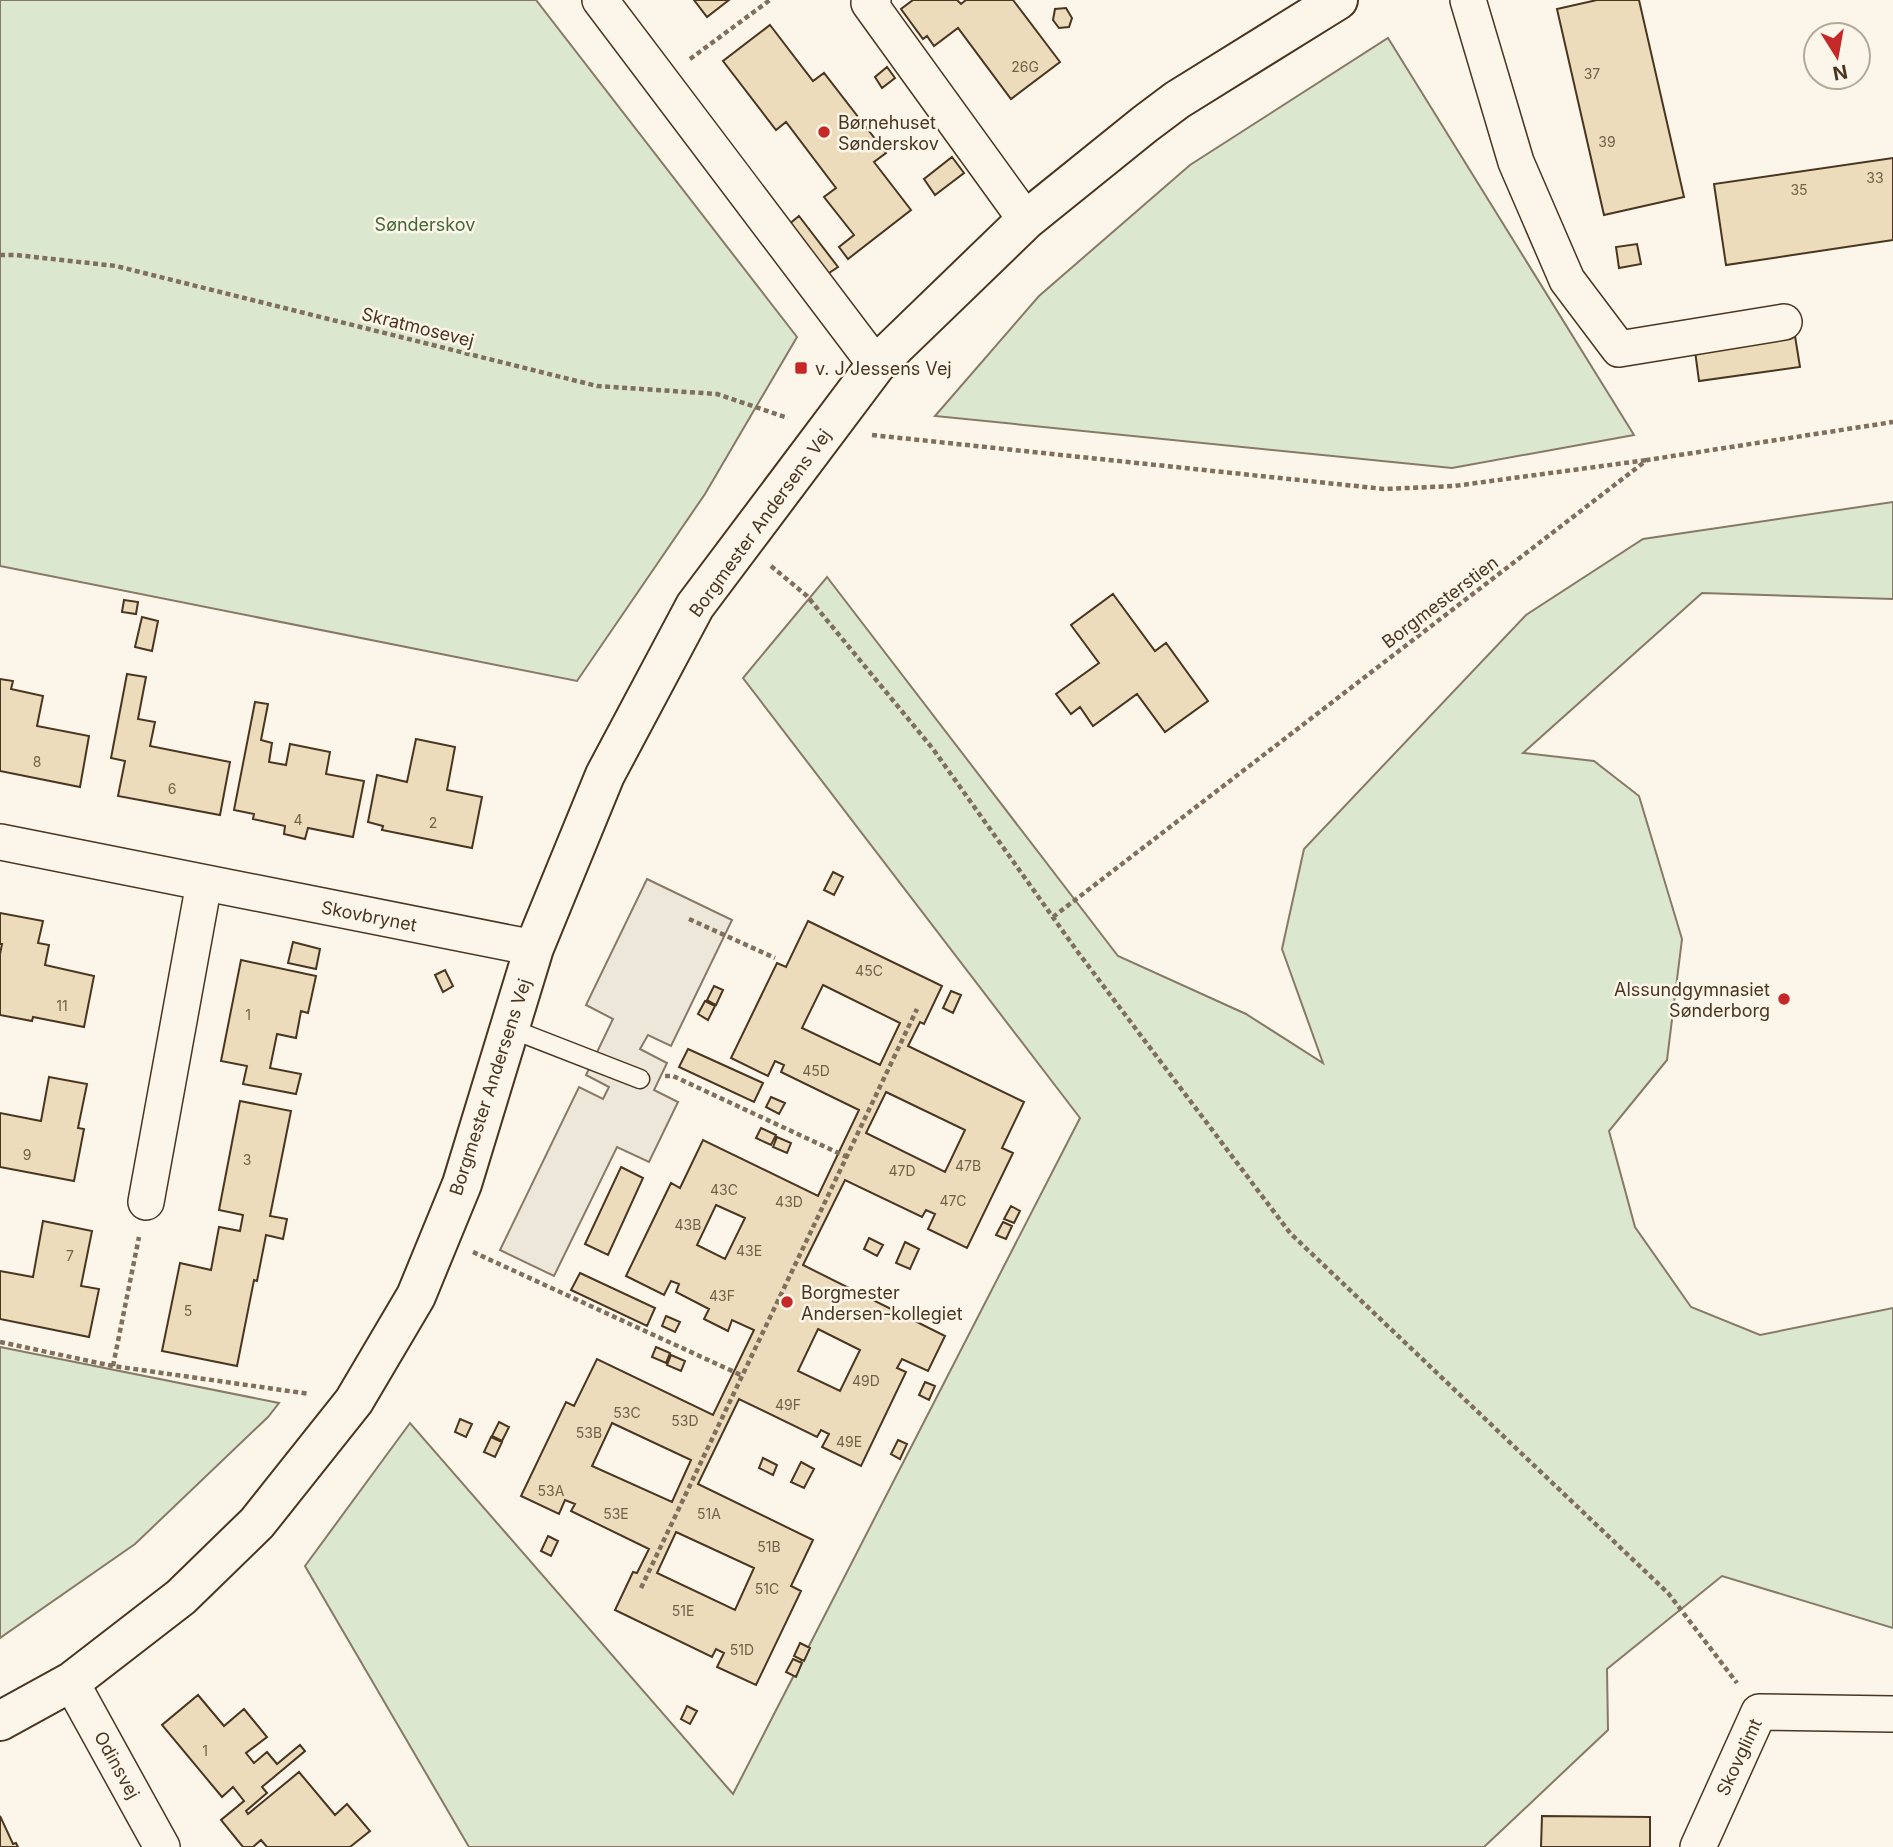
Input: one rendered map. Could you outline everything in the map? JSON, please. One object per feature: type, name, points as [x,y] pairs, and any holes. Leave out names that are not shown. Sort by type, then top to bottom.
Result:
[{"type":"street","points":[[600,0],[876,365]]},
{"type":"street","points":[[873,0],[869,3],[1026,220]]},
{"type":"street","name":"Borgmester Andersens Vej","points":[[0,1721],[71,1682],[181,1597],[257,1523],[354,1401],[416,1296],[462,1184],[534,948],[605,775],[695,606],[876,365],[1026,220],[1177,100],[1338,0]]},
{"type":"street","points":[[1468,0],[1516,162],[1567,280],[1619,349],[1784,322]]},
{"type":"street","name":"Skovbrynet","points":[[0,842],[534,948]]},
{"type":"street","points":[[146,1202],[204,883]]},
{"type":"street","name":"Odinsvej","points":[[71,1682],[162,1847]]},
{"type":"street","name":"Skovglimt","points":[[1698,1847],[1759,1712],[1893,1714]]},
{"type":"lane","points":[[509,1028],[640,1079]]},
{"type":"path","points":[[661,81],[770,0]]},
{"type":"path","name":"Skratmosevej","points":[[0,255],[116,266],[597,386],[716,394],[828,431],[1384,489],[1454,486],[1647,460]]},
{"type":"path","name":"Borgmesterstien","points":[[1052,916],[1647,460],[1893,422]]},
{"type":"path","points":[[742,542],[807,596],[933,749],[1052,916],[1290,1233],[1668,1594],[1759,1712]]},
{"type":"path","points":[[689,919],[775,958]]},
{"type":"path","points":[[642,1588],[917,1009]]},
{"type":"path","points":[[640,1079],[673,1076],[847,1157]]},
{"type":"path","points":[[113,1366],[146,1202]]},
{"type":"path","points":[[440,1236],[743,1376]]},
{"type":"path","points":[[0,1342],[113,1366],[354,1401]]},
{"type":"green space","name":"Sønderskov","points":[[0,0],[536,0],[797,337],[705,494],[577,681],[0,566]]},
{"type":"green space","points":[[1388,38],[1634,435],[1452,468],[935,416],[1039,296],[1190,165]]},
{"type":"green space","points":[[1893,502],[1893,599],[1702,593],[1523,753],[1594,761],[1639,796],[1682,939],[1667,1060],[1609,1131],[1635,1227],[1691,1307],[1760,1335],[1893,1308],[1893,1628],[1722,1576],[1607,1669],[1608,1730],[1484,1847],[469,1847],[305,1566],[410,1423],[733,1794],[1080,1118],[743,678],[827,577],[1118,956],[1246,1014],[1323,1063],[1282,949],[1304,849],[1526,615],[1643,539]]},
{"type":"green space","points":[[0,1347],[279,1403],[268,1417],[135,1544],[0,1638]]},
{"type":"shaded area","points":[[647,879],[732,920],[671,1046],[648,1035],[640,1049],[667,1063],[654,1090],[678,1102],[649,1162],[617,1147],[554,1276],[500,1250],[579,1087],[603,1099],[609,1087],[586,1075],[613,1019],[586,1005]]},
{"type":"building","points":[[694,0],[729,0],[707,17]]},
{"type":"building","points":[[913,0],[957,0],[961,4],[966,0],[1013,0],[1060,62],[1011,99],[958,28],[934,46],[927,36],[923,39],[901,9]]},
{"type":"building","points":[[1597,0],[1639,0],[1684,197],[1604,215],[1557,9]]},
{"type":"building","points":[[1066,8],[1072,18],[1069,27],[1059,28],[1053,20],[1055,9]]},
{"type":"building","points":[[770,25],[813,81],[824,73],[886,153],[874,162],[911,210],[848,259],[839,247],[854,235],[824,197],[836,188],[786,122],[776,130],[723,61]]},
{"type":"building","points":[[887,67],[895,78],[882,88],[875,77]]},
{"type":"building","points":[[952,157],[964,173],[935,195],[924,179]]},
{"type":"building","points":[[1893,158],[1893,240],[1726,265],[1714,184]]},
{"type":"building","points":[[799,216],[838,267],[826,275],[788,225]]},
{"type":"building","points":[[1637,244],[1641,264],[1619,268],[1616,247]]},
{"type":"building","points":[[1795,336],[1800,367],[1699,381],[1695,351]]},
{"type":"building","points":[[1113,594],[1155,651],[1166,643],[1208,701],[1165,732],[1137,694],[1093,726],[1080,707],[1071,714],[1056,694],[1099,663],[1071,625]]},
{"type":"building","points":[[124,600],[138,602],[136,614],[122,612]]},
{"type":"building","points":[[142,617],[158,621],[152,651],[135,647]]},
{"type":"building","points":[[127,674],[146,677],[138,719],[155,722],[150,746],[230,762],[220,815],[118,796],[125,761],[111,758]]},
{"type":"building","points":[[0,679],[13,681],[11,689],[43,696],[37,726],[89,736],[80,787],[0,771]]},
{"type":"building","points":[[255,702],[268,704],[261,740],[272,743],[269,762],[286,765],[290,744],[330,752],[326,774],[364,781],[353,837],[308,828],[305,839],[284,834],[285,826],[253,819],[254,814],[234,810]]},
{"type":"building","points":[[416,739],[455,747],[447,790],[482,797],[472,848],[382,830],[383,826],[368,822],[377,775],[407,782]]},
{"type":"building","points":[[833,872],[843,877],[834,895],[824,890]]},
{"type":"building","points":[[0,913],[43,921],[38,943],[49,945],[45,965],[94,976],[84,1027],[33,1017],[32,1021],[0,1015]]},
{"type":"building","name":"Borgmester Andersen-kollegiet","points":[[808,921],[942,986],[924,1024],[920,1022],[908,1046],[1024,1102],[1002,1148],[1013,1153],[967,1248],[928,1229],[935,1214],[926,1210],[922,1217],[845,1180],[803,1265],[945,1336],[928,1371],[902,1359],[897,1368],[906,1372],[861,1466],[822,1447],[829,1434],[821,1430],[817,1437],[739,1399],[698,1484],[813,1540],[791,1586],[801,1591],[756,1685],[717,1667],[724,1653],[716,1649],[712,1657],[615,1610],[633,1572],[637,1573],[649,1549],[571,1511],[575,1504],[565,1500],[559,1514],[521,1496],[566,1402],[574,1406],[597,1359],[713,1415],[754,1330],[732,1320],[728,1331],[704,1319],[709,1309],[676,1292],[679,1284],[671,1281],[664,1295],[626,1276],[671,1183],[680,1188],[703,1140],[818,1196],[859,1110],[781,1072],[784,1065],[775,1061],[768,1076],[731,1058],[777,963],[786,967]],"holes":[[[823,985],[900,1023],[880,1065],[802,1028]],[[886,1092],[965,1130],[945,1172],[866,1133]],[[716,1205],[745,1218],[725,1259],[697,1245]],[[818,1329],[860,1350],[840,1391],[798,1371]],[[612,1423],[691,1460],[672,1502],[592,1466]],[[676,1532],[754,1568],[735,1610],[657,1573]]]},
{"type":"building","points":[[293,942],[320,949],[316,969],[288,963]]},
{"type":"building","points":[[241,960],[316,976],[308,1013],[301,1011],[296,1038],[277,1034],[270,1068],[301,1074],[296,1094],[243,1084],[247,1066],[221,1061]]},
{"type":"building","points":[[445,970],[453,986],[443,992],[435,975]]},
{"type":"building","points":[[714,986],[723,990],[716,1005],[707,1000]]},
{"type":"building","points":[[951,991],[961,995],[953,1013],[943,1008]]},
{"type":"building","points":[[705,1001],[715,1006],[708,1020],[698,1014]]},
{"type":"building","points":[[688,1049],[763,1083],[754,1102],[679,1067]]},
{"type":"building","points":[[49,1077],[87,1084],[78,1128],[84,1129],[74,1181],[0,1167],[0,1113],[41,1121]]},
{"type":"building","points":[[771,1097],[785,1103],[779,1114],[766,1107]]},
{"type":"building","points":[[240,1101],[291,1111],[270,1216],[287,1219],[283,1239],[266,1235],[237,1366],[162,1351],[180,1263],[211,1270],[219,1227],[240,1231],[243,1215],[219,1210]]},
{"type":"building","points":[[761,1128],[776,1135],[771,1145],[756,1138]]},
{"type":"building","points":[[777,1137],[791,1143],[787,1153],[773,1147]]},
{"type":"building","points":[[621,1167],[643,1178],[608,1255],[585,1244]]},
{"type":"building","points":[[1011,1206],[1020,1211],[1014,1223],[1004,1219]]},
{"type":"building","points":[[43,1221],[92,1231],[81,1286],[99,1289],[89,1337],[0,1319],[0,1271],[33,1277]]},
{"type":"building","points":[[1003,1222],[1012,1226],[1006,1239],[996,1235]]},
{"type":"building","points":[[869,1238],[883,1245],[877,1256],[864,1249]]},
{"type":"building","points":[[905,1242],[919,1249],[910,1269],[896,1263]]},
{"type":"building","points":[[580,1273],[655,1308],[647,1326],[571,1290]]},
{"type":"building","points":[[666,1316],[680,1322],[675,1332],[662,1326]]},
{"type":"building","points":[[656,1347],[670,1353],[666,1363],[652,1357]]},
{"type":"building","points":[[671,1355],[685,1361],[681,1371],[667,1365]]},
{"type":"building","points":[[925,1382],[935,1386],[929,1400],[919,1395]]},
{"type":"building","points":[[460,1419],[472,1424],[466,1437],[455,1432]]},
{"type":"building","points":[[499,1422],[509,1427],[502,1441],[492,1436]]},
{"type":"building","points":[[491,1437],[502,1442],[495,1457],[484,1452]]},
{"type":"building","points":[[898,1440],[907,1444],[900,1459],[891,1454]]},
{"type":"building","points":[[763,1458],[777,1465],[773,1475],[759,1468]]},
{"type":"building","points":[[801,1462],[814,1469],[804,1488],[791,1482]]},
{"type":"building","points":[[548,1536],[558,1541],[551,1556],[541,1551]]},
{"type":"building","points":[[800,1643],[810,1648],[804,1661],[794,1656]]},
{"type":"building","points":[[793,1659],[802,1663],[796,1677],[786,1672]]},
{"type":"building","points":[[198,1695],[224,1726],[244,1709],[267,1737],[246,1753],[254,1763],[267,1752],[277,1764],[300,1745],[305,1751],[262,1787],[267,1793],[246,1811],[248,1814],[299,1772],[335,1815],[347,1804],[370,1831],[350,1847],[267,1847],[261,1840],[253,1847],[243,1847],[221,1820],[244,1801],[233,1787],[222,1797],[162,1725]]},
{"type":"building","points":[[687,1706],[697,1711],[690,1724],[681,1719]]},
{"type":"building","points":[[0,1816],[13,1844],[16,1843],[18,1847],[0,1847]]},
{"type":"building","points":[[1542,1816],[1650,1817],[1650,1847],[1541,1847]]},
{"type":"place","name":"Børnehuset Sønderskov","points":[[824,132]]},
{"type":"place","name":"v. J Jessens Vej","points":[[801,368]]},
{"type":"place","name":"Alssundgymnasiet Sønderborg","points":[[1784,999]]},
{"type":"place","name":"Borgmester Andersen-kollegiet","points":[[787,1302]]}]
